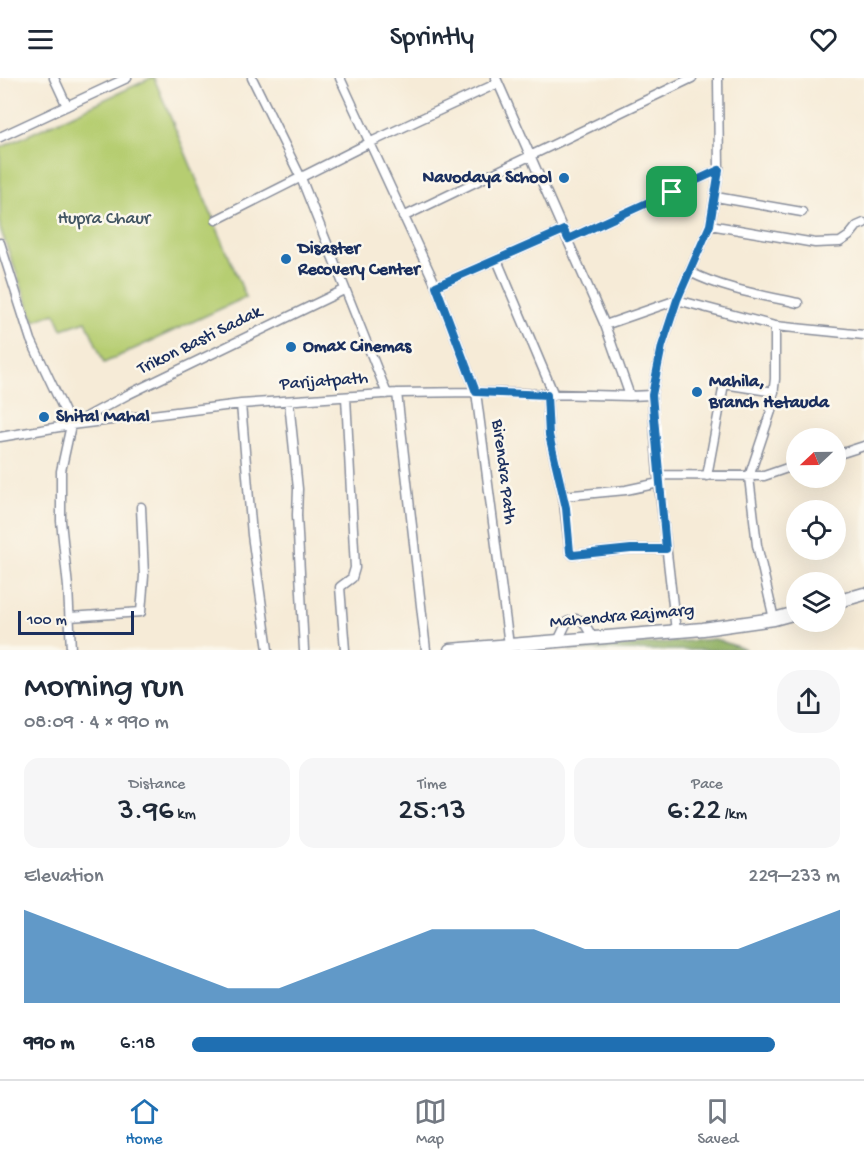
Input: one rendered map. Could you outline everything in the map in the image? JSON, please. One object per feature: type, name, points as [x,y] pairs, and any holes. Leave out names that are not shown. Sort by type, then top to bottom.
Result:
[{"type":"highway","points":[[846,599],[864,594]]},
{"type":"highway","name":"Mahendra Rajmarg","points":[[450,650],[676,631],[786,616]]},
{"type":"street","points":[[54,78],[67,106]]},
{"type":"street","points":[[0,136],[127,78]]},
{"type":"street","points":[[252,78],[301,177],[387,394]]},
{"type":"street","name":"Birendra Path","points":[[340,78],[436,286],[476,392],[509,645]]},
{"type":"street","points":[[403,217],[692,78]]},
{"type":"street","points":[[676,631],[658,479],[652,395],[662,346],[677,300],[710,225],[716,197],[719,170],[718,78]]},
{"type":"street","points":[[216,220],[496,80],[605,324],[630,396]]},
{"type":"street","points":[[568,239],[719,170]]},
{"type":"street","points":[[716,197],[802,212]]},
{"type":"street","points":[[710,225],[815,243],[840,242],[857,226],[864,223]]},
{"type":"street","points":[[436,286],[564,230]]},
{"type":"street","points":[[0,243],[8,268],[4,278],[71,425],[61,471],[61,521],[71,650]]},
{"type":"street","points":[[498,260],[551,395],[549,435],[563,496],[570,552],[573,555],[631,549],[666,549]]},
{"type":"street","points":[[690,272],[709,282],[798,303]]},
{"type":"street","name":"Trikon Basti Sadak","points":[[71,425],[129,394],[344,290]]},
{"type":"street","points":[[605,324],[677,300],[775,326],[864,335]]},
{"type":"street","points":[[774,619],[757,545],[749,477],[771,411],[776,379],[775,326]]},
{"type":"street","points":[[706,476],[724,384],[774,392]]},
{"type":"street","points":[[397,393],[426,650]]},
{"type":"street","name":"Parijatpath","points":[[0,437],[71,425],[241,405],[397,393],[652,395]]},
{"type":"street","points":[[345,650],[340,588],[352,578],[355,568],[346,397]]},
{"type":"street","points":[[289,402],[298,489],[297,515],[304,650]]},
{"type":"street","points":[[241,405],[252,534],[268,650]]},
{"type":"street","points":[[846,452],[864,446]]},
{"type":"street","points":[[563,496],[626,490],[658,479],[764,476],[786,468]]},
{"type":"street","points":[[70,617],[141,612],[144,576],[141,507]]},
{"type":"street","points":[[558,641],[567,622],[576,619],[583,621],[593,638]]},
{"type":"green space","name":"Hupra Chaur","points":[[154,78],[246,297],[104,363],[86,321],[62,329],[55,313],[34,321],[0,228],[0,148]]},
{"type":"green space","points":[[715,639],[747,650],[569,650]]},
{"type":"place","name":"Navodaya School","points":[[564,178]]},
{"type":"place","name":"Disaster Recovery Center","points":[[286,259]]},
{"type":"place","name":"Omax Cinemas","points":[[291,347]]},
{"type":"place","name":"Mahila, Branch Hetauda","points":[[697,392]]},
{"type":"place","name":"Shital Mahal","points":[[44,417]]},
{"type":"route","points":[[719,170],[710,225],[677,300],[662,346],[652,395],[666,549],[631,549],[573,555],[570,552],[566,508],[549,435],[547,395],[476,392],[436,286],[564,230],[568,239],[672,192],[719,170]]}]
